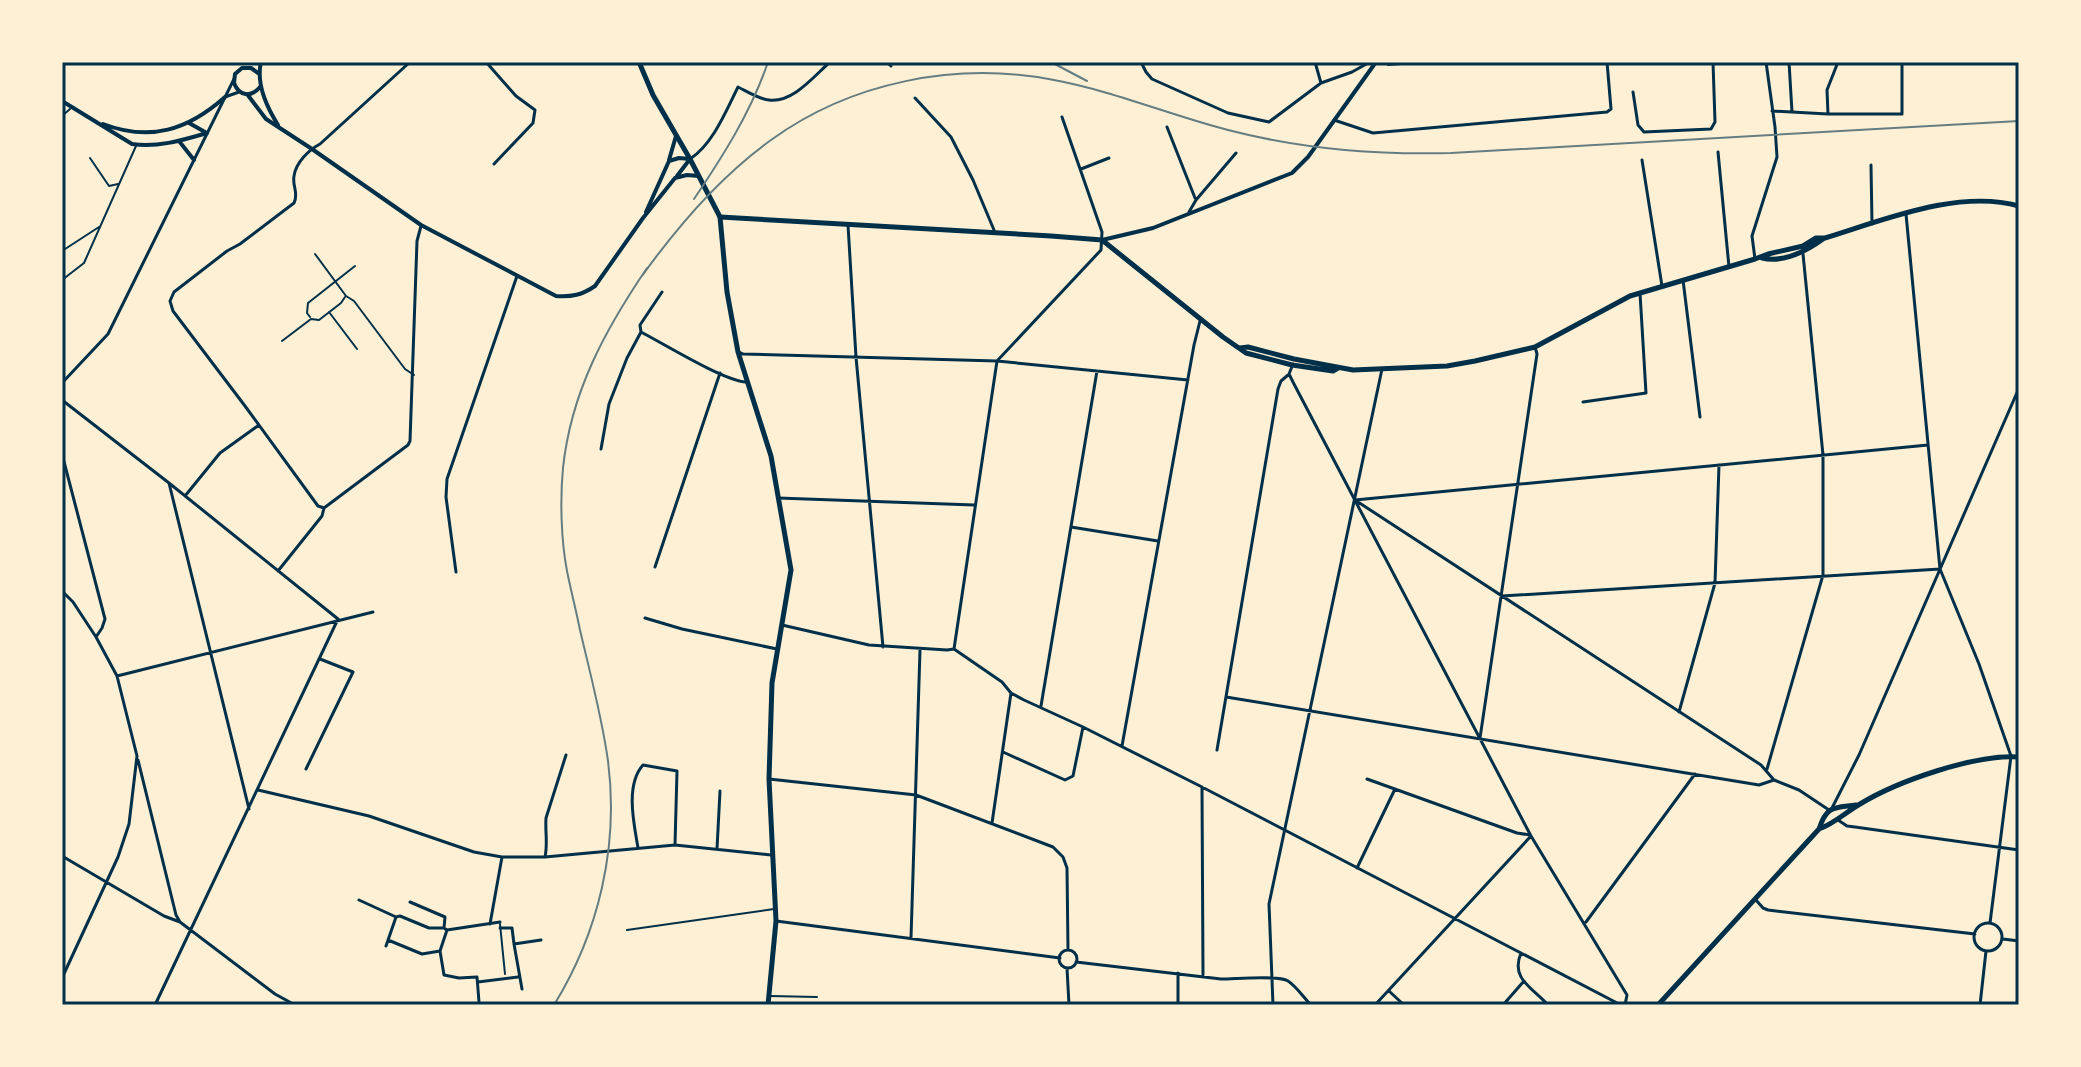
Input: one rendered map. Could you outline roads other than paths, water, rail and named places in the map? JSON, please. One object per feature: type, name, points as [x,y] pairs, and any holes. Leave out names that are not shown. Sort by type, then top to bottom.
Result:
[{"type":"main road","points":[[639,62],[653,95],[720,217],[727,292],[738,352],[771,456],[791,570],[772,683],[769,779],[776,921],[768,1005]]},
{"type":"main road","points":[[720,217],[1102,240],[1246,353],[1338,368],[1382,369],[1447,366],[1535,347],[1619,300],[1758,258],[1774,259],[1825,238],[1906,214],[1977,201],[2019,206]]},
{"type":"main road","points":[[1658,1005],[1819,829],[1856,805],[1926,774],[1965,764],[2019,757]]},
{"type":"main road","points":[[1819,829],[1833,809],[1856,805]]},
{"type":"main road","points":[[1833,809],[1829,818],[1838,819]]},
{"type":"main road","points":[[1833,809],[1841,811],[1838,819]]},
{"type":"street","points":[[62,383],[108,334],[238,71],[246,62]]},
{"type":"street","points":[[258,73],[261,62]]},
{"type":"street","points":[[324,508],[318,506],[173,311],[170,301],[174,292],[294,203],[297,196],[293,178],[306,155],[410,62]]},
{"type":"street","points":[[486,62],[516,96],[535,110],[533,123],[494,164]]},
{"type":"street","points":[[247,94],[266,119],[421,225],[556,296],[571,297],[595,286],[643,218],[715,130],[738,87],[768,100],[781,100],[796,92],[830,62]]},
{"type":"street","points":[[1141,62],[1152,79],[1228,113],[1269,122],[1321,83],[1370,62]]},
{"type":"street","points":[[1315,62],[1321,83]]},
{"type":"street","points":[[1102,240],[1153,228],[1292,173],[1308,157],[1376,62]]},
{"type":"street","points":[[1333,120],[1373,133],[1607,112],[1611,109],[1607,62]]},
{"type":"street","points":[[1633,92],[1638,125],[1644,132],[1711,129],[1715,122],[1713,62]]},
{"type":"street","points":[[1758,258],[1752,236],[1777,157],[1766,62]]},
{"type":"street","points":[[1789,62],[1792,112]]},
{"type":"street","points":[[1828,114],[1827,90],[1838,62]]},
{"type":"street","points":[[1772,111],[1902,114],[1902,62]]},
{"type":"street","points":[[242,68],[251,68],[258,73],[260,87],[279,127]]},
{"type":"street","points":[[234,79],[239,92],[247,94],[260,87]]},
{"type":"street","points":[[89,119],[118,130],[150,133],[189,123],[225,97],[239,92]]},
{"type":"street","points":[[915,98],[951,137],[995,233]]},
{"type":"street","points":[[62,102],[132,144],[146,146],[207,133]]},
{"type":"street","points":[[954,649],[997,361],[1101,250],[1102,232],[1062,117]]},
{"type":"street","points":[[189,123],[207,133]]},
{"type":"street","points":[[1167,127],[1196,200]]},
{"type":"street","points":[[643,218],[669,161],[676,136]]},
{"type":"street","points":[[179,141],[194,160]]},
{"type":"street","points":[[1718,152],[1729,267]]},
{"type":"street","points":[[1188,214],[1236,153]]},
{"type":"street","points":[[1081,169],[1109,158]]},
{"type":"street","points":[[669,161],[690,159]]},
{"type":"street","points":[[1642,160],[1662,286]]},
{"type":"street","points":[[1871,165],[1872,224]]},
{"type":"street","points":[[675,178],[699,176]]},
{"type":"street","points":[[1906,214],[1940,569],[1979,664],[2011,756],[1990,923]]},
{"type":"street","points":[[278,571],[322,516],[324,508],[410,441],[417,241],[421,225]]},
{"type":"street","points":[[848,225],[856,357],[883,647]]},
{"type":"street","points":[[1767,770],[1823,575],[1823,455],[1803,249]]},
{"type":"street","points":[[456,572],[446,497],[447,479],[517,276]]},
{"type":"street","points":[[1683,280],[1700,417]]},
{"type":"street","points":[[601,449],[609,404],[641,332],[640,325],[662,292]]},
{"type":"street","points":[[1583,402],[1646,393],[1640,293]]},
{"type":"street","points":[[1122,746],[1200,319]]},
{"type":"street","points":[[641,332],[720,373],[746,382]]},
{"type":"street","points":[[1480,739],[1519,485],[1537,354],[1535,347]]},
{"type":"street","points":[[738,352],[997,361],[1188,380]]},
{"type":"street","points":[[1217,750],[1278,389],[1293,362]]},
{"type":"street","points":[[1273,1005],[1269,904],[1382,369]]},
{"type":"street","points":[[1041,707],[1097,371]]},
{"type":"street","points":[[655,567],[720,373]]},
{"type":"street","points":[[782,625],[883,647],[954,649],[1002,682],[1011,693],[1122,746],[1623,1005],[1627,995],[1531,836],[1289,374]]},
{"type":"street","points":[[1355,500],[1767,770],[1774,780],[1833,809],[2019,388]]},
{"type":"street","points":[[62,400],[338,619]]},
{"type":"street","points":[[185,496],[220,453],[259,425]]},
{"type":"street","points":[[1355,500],[1928,445]]},
{"type":"street","points":[[62,454],[105,619],[96,637]]},
{"type":"street","points":[[1679,712],[1715,583],[1719,465]]},
{"type":"street","points":[[169,483],[249,809]]},
{"type":"street","points":[[778,498],[975,505]]},
{"type":"street","points":[[1071,527],[1158,541]]},
{"type":"street","points":[[1502,596],[1940,569]]},
{"type":"street","points":[[62,591],[96,637],[117,676],[180,922]]},
{"type":"street","points":[[117,676],[373,612]]},
{"type":"street","points":[[645,618],[778,649]]},
{"type":"street","points":[[155,1005],[338,619]]},
{"type":"street","points":[[911,938],[920,649]]},
{"type":"street","points":[[306,769],[353,672],[320,659]]},
{"type":"street","points":[[992,824],[1011,693]]},
{"type":"street","points":[[1226,697],[1759,785],[1774,780]]},
{"type":"street","points":[[1003,752],[1065,780],[1073,776],[1083,727]]},
{"type":"street","points":[[545,857],[548,838],[546,818],[566,755]]},
{"type":"street","points":[[62,978],[118,857],[129,824],[137,756]]},
{"type":"street","points":[[638,848],[632,801],[638,769],[643,765],[677,771],[675,845]]},
{"type":"street","points":[[1585,924],[1695,774]]},
{"type":"street","points":[[769,779],[916,795],[1053,847],[1063,857],[1067,868],[1068,950]]},
{"type":"street","points":[[1367,779],[1531,836]]},
{"type":"street","points":[[1202,787],[1203,977]]},
{"type":"street","points":[[1357,868],[1395,789]]},
{"type":"street","points":[[258,790],[369,816],[474,852],[502,857],[545,857],[675,845],[774,855]]},
{"type":"street","points":[[717,849],[720,791]]},
{"type":"street","points":[[1838,819],[1855,827],[2019,850]]},
{"type":"street","points":[[1375,1005],[1531,836]]},
{"type":"street","points":[[62,856],[164,916],[180,922],[275,994],[295,1005]]},
{"type":"street","points":[[490,924],[502,857]]},
{"type":"street","points":[[1755,899],[1768,910],[1975,934]]},
{"type":"street","points":[[359,900],[429,928],[446,929],[500,922]]},
{"type":"street","points":[[410,902],[445,917],[446,929],[440,951],[444,975],[477,977],[479,1002]]},
{"type":"street","points":[[386,946],[396,917]]},
{"type":"street","points":[[776,921],[1060,958]]},
{"type":"street","points":[[1982,924],[1995,924],[2001,930],[2002,939],[1995,949],[1986,951],[1976,943],[1975,934],[1982,924]]},
{"type":"street","points":[[500,928],[512,928],[522,989]]},
{"type":"street","points":[[2002,939],[2019,941]]},
{"type":"street","points":[[388,940],[422,954],[440,951]]},
{"type":"street","points":[[514,944],[541,940]]},
{"type":"street","points":[[1067,968],[1060,958],[1068,950]]},
{"type":"street","points":[[1067,968],[1076,962],[1075,954],[1068,950]]},
{"type":"street","points":[[1980,1005],[1986,951]]},
{"type":"street","points":[[1521,953],[1517,969],[1524,981],[1548,1005]]},
{"type":"street","points":[[1076,962],[1203,977],[1272,977],[1287,980],[1311,1005]]},
{"type":"street","points":[[1067,968],[1069,1005]]},
{"type":"street","points":[[1178,973],[1178,1005]]},
{"type":"street","points":[[477,983],[518,977]]},
{"type":"street","points":[[1503,1005],[1524,981]]},
{"type":"street","points":[[1389,990],[1404,1005]]},
{"type":"lane","points":[[1386,62],[1388,65],[1427,62]]},
{"type":"lane","points":[[62,116],[73,107]]},
{"type":"lane","points":[[62,280],[84,263],[137,145]]},
{"type":"lane","points":[[90,158],[109,186],[119,184]]},
{"type":"lane","points":[[62,251],[101,226]]},
{"type":"lane","points":[[315,254],[405,369],[414,375]]},
{"type":"lane","points":[[311,319],[307,313],[308,303],[355,266]]},
{"type":"lane","points":[[282,341],[311,319],[319,320],[346,296]]},
{"type":"lane","points":[[329,312],[357,349]]},
{"type":"lane","points":[[627,930],[776,908]]},
{"type":"lane","points":[[500,922],[505,974]]},
{"type":"lane","points":[[769,996],[817,997]]},
{"type":"railway","points":[[694,199],[745,116],[768,62]]},
{"type":"railway","points":[[1051,62],[1087,81]]},
{"type":"railway","points":[[642,276],[701,203],[735,169],[771,140],[835,103],[906,81],[942,75],[980,73],[1054,80],[1255,137],[1311,146],[1395,153],[1451,153],[2019,121]]},
{"type":"railway","points":[[554,1005],[570,977],[594,918],[608,856],[611,825],[608,761],[565,559],[563,468],[574,413],[592,363],[617,315],[647,268]]}]
